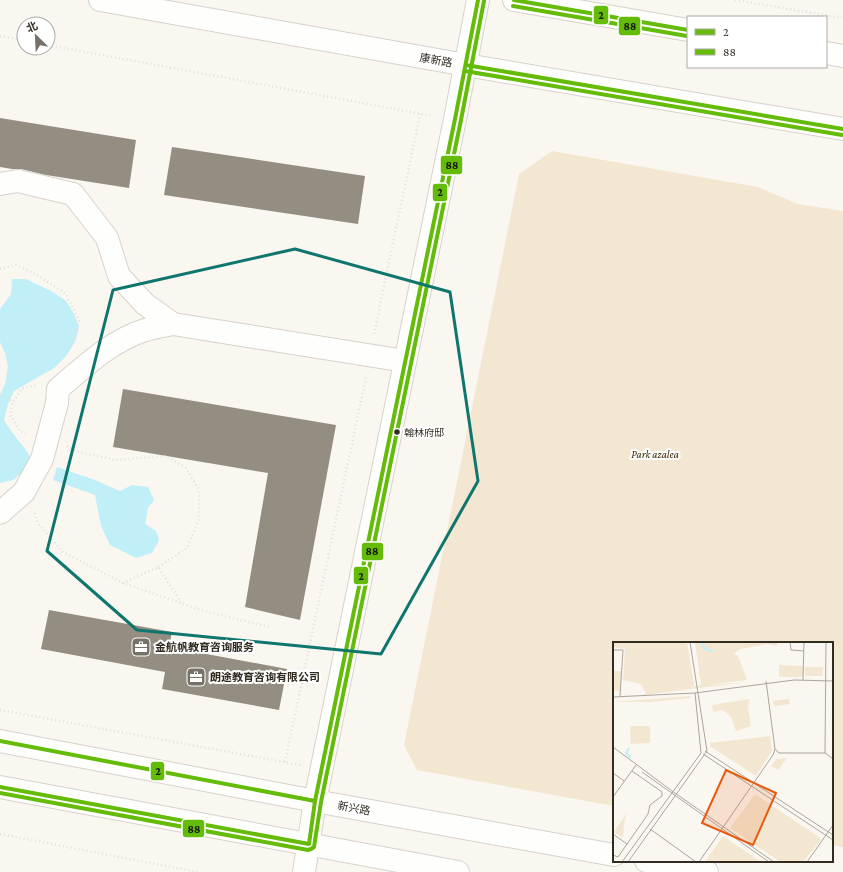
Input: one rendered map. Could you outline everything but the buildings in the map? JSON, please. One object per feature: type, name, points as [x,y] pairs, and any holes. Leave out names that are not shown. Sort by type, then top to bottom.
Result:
[{"type":"main road","name":"康新路","points":[[100,0],[466,65],[843,129]]},
{"type":"main road","points":[[304,872],[315,801],[406,361],[478,0]]},
{"type":"main road","points":[[514,0],[687,30]]},
{"type":"main road","points":[[827,53],[843,56]]},
{"type":"main road","points":[[0,184],[18,181],[73,194],[107,238],[119,276],[145,304],[173,324]]},
{"type":"main road","points":[[0,513],[24,492],[42,459],[58,402],[58,389],[115,343],[146,329],[173,324],[406,361]]},
{"type":"main road","name":"新兴路","points":[[0,741],[315,801],[613,855]]},
{"type":"main road","points":[[0,787],[458,872]]},
{"type":"main road","points":[[652,862],[707,872]]},
{"type":"path","points":[[735,0],[843,18]]},
{"type":"path","points":[[0,36],[16,39]]},
{"type":"path","points":[[56,46],[420,114],[455,119]]},
{"type":"path","points":[[373,340],[420,114]]},
{"type":"path","points":[[0,269],[16,265],[39,276],[66,294],[79,321],[68,353]]},
{"type":"path","points":[[285,762],[367,372]]},
{"type":"path","points":[[58,389],[35,385],[22,388],[12,402],[10,415],[20,431],[79,452],[115,460],[167,456],[186,468],[199,490],[199,519],[187,548],[158,567],[123,583]]},
{"type":"path","points":[[0,394],[12,402]]},
{"type":"path","points":[[29,483],[37,522],[63,552],[123,583],[204,610],[269,627]]},
{"type":"path","points":[[158,567],[182,603]]},
{"type":"path","points":[[0,710],[322,769]]},
{"type":"path","points":[[0,834],[197,872]]},
{"type":"highlighted area","points":[[295,249],[450,292],[478,481],[381,654],[137,630],[47,551],[113,290]]},
{"type":"green space","name":"Park azalea","points":[[552,151],[758,187],[798,204],[843,211],[843,847],[833,845],[833,642],[613,642],[613,806],[417,770],[404,745],[519,174]]},
{"type":"water","points":[[12,279],[26,279],[53,292],[66,301],[74,314],[79,327],[75,342],[67,355],[54,368],[14,391],[8,404],[4,420],[30,456],[26,469],[13,480],[0,483],[0,395],[5,384],[8,367],[5,353],[0,342],[0,309],[11,294]]},
{"type":"water","points":[[57,467],[95,480],[120,491],[132,485],[148,487],[154,500],[148,508],[145,524],[156,531],[159,540],[152,553],[136,558],[110,545],[101,526],[95,495],[53,480]]},
{"type":"transit line","name":"2","points":[[0,787],[309,844],[315,801],[478,0]]},
{"type":"transit line","name":"2","points":[[514,0],[687,30]]},
{"type":"transit line","name":"88","points":[[0,793],[308,850],[314,847],[321,802],[484,1]]},
{"type":"transit line","name":"88","points":[[513,6],[687,36]]},
{"type":"transit line","name":"2","points":[[466,65],[843,129]]},
{"type":"transit line","name":"88","points":[[465,71],[842,135]]},
{"type":"transit line","name":"2","points":[[0,741],[315,801]]},
{"type":"place","name":"翰林府邸","points":[[397,432]]},
{"type":"place","name":"金航帆教育咨询服务","points":[[141,647]]},
{"type":"place","name":"朗途教育咨询有限公司","points":[[196,677]]}]
